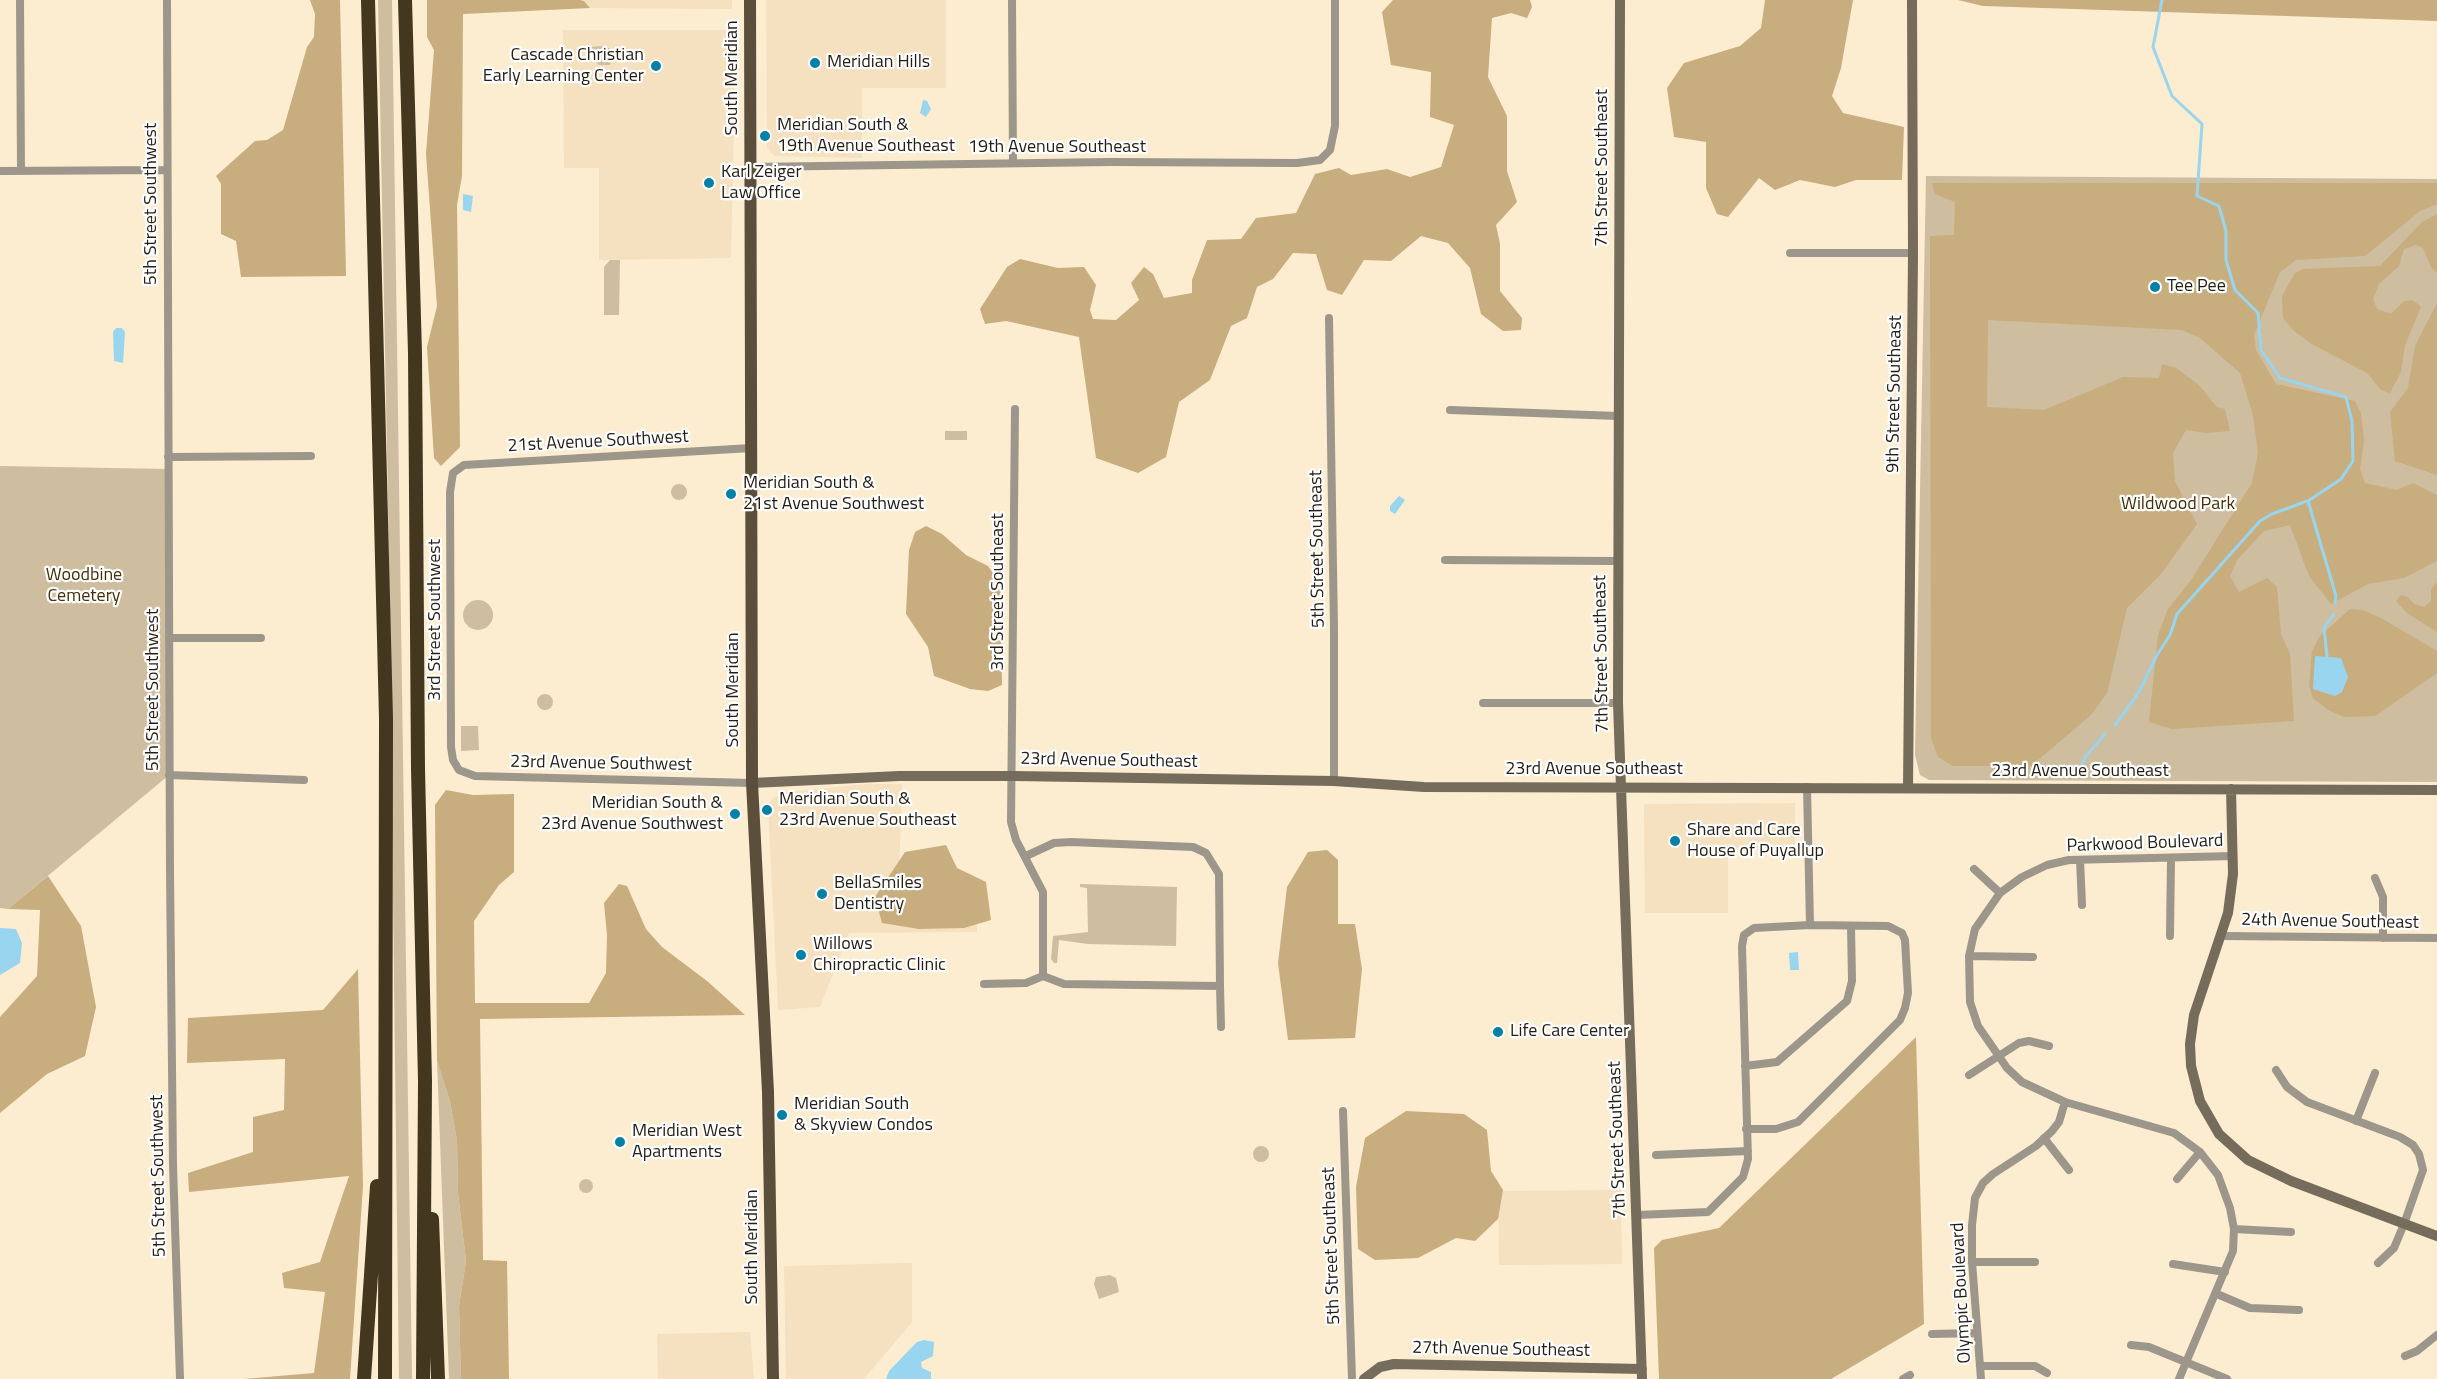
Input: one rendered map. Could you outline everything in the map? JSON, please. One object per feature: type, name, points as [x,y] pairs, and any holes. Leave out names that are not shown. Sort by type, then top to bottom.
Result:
[{"type":"highway","points":[[368,0],[386,718],[385,1379]]},
{"type":"highway","points":[[405,0],[415,353],[418,769],[425,1081],[438,1379]]},
{"type":"highway","points":[[423,1379],[425,1081]]},
{"type":"highway","points":[[364,1379],[386,1083]]},
{"type":"main road","name":"South Meridian","points":[[750,0],[752,783],[768,1092],[773,1379]]},
{"type":"street","points":[[20,0],[21,171]]},
{"type":"street","name":"5th Street Southwest","points":[[167,0],[169,775],[173,1165],[180,1379]]},
{"type":"street","points":[[1012,0],[1013,162]]},
{"type":"street","name":"19th Avenue Southeast","points":[[751,167],[1013,162],[1297,163],[1320,160],[1331,147],[1335,126],[1335,0]]},
{"type":"street","name":"7th Street Southeast","points":[[1620,0],[1618,703],[1642,1374]]},
{"type":"street","name":"9th Street Southeast","points":[[1908,788],[1913,254],[1912,0]]},
{"type":"street","points":[[0,171],[167,170]]},
{"type":"street","points":[[1790,253],[1913,254]]},
{"type":"street","name":"5th Street Southeast","points":[[1329,318],[1334,781]]},
{"type":"street","name":"3rd Street Southeast","points":[[1015,409],[1012,831],[1043,892],[1043,976]]},
{"type":"street","points":[[1450,410],[1618,416]]},
{"type":"street","name":"21st Avenue Southwest","points":[[452,477],[457,468],[472,464],[751,448]]},
{"type":"street","points":[[168,457],[311,456]]},
{"type":"street","name":"3rd Street Southwest","points":[[452,477],[451,724],[455,763]]},
{"type":"street","points":[[1446,560],[1617,561]]},
{"type":"street","points":[[169,638],[261,638]]},
{"type":"street","points":[[1483,703],[1618,703]]},
{"type":"street","name":"23rd Avenue Southwest","points":[[455,763],[462,772],[475,776],[752,783]]},
{"type":"street","points":[[169,775],[304,780]]},
{"type":"street","name":"23rd Avenue Southeast","points":[[752,783],[899,776],[1014,776],[1334,781],[1424,787],[2437,790]]},
{"type":"street","points":[[1807,788],[1810,925]]},
{"type":"street","points":[[2231,789],[2233,856],[2231,898],[2222,936],[2194,1015],[2190,1044],[2196,1085],[2213,1126],[2236,1151],[2263,1168],[2437,1236]]},
{"type":"street","points":[[1026,856],[1054,843],[1071,842],[1193,847],[1206,853],[1219,874],[1221,1027]]},
{"type":"street","name":"Parkwood Boulevard","points":[[2180,1379],[2233,1251],[2234,1229],[2224,1187],[2199,1152],[2174,1134],[2158,1127],[2064,1102],[2022,1082],[1998,1056],[1978,1026],[1972,1012],[1969,956],[1976,929],[2000,893],[2034,870],[2057,862],[2080,860],[2233,856]]},
{"type":"street","points":[[2170,936],[2171,858]]},
{"type":"street","points":[[2080,860],[2082,905]]},
{"type":"street","points":[[1974,868],[2000,893]]},
{"type":"street","points":[[2376,878],[2383,897],[2383,938]]},
{"type":"street","points":[[1637,1215],[1708,1212],[1743,1177],[1748,1151],[1746,1128],[1742,946],[1744,935],[1754,928],[1810,925],[1888,926],[1902,933],[1905,940],[1908,993],[1900,1020],[1798,1122],[1776,1129],[1746,1128]]},
{"type":"street","points":[[1745,1066],[1777,1062],[1847,1001],[1852,981],[1851,926]]},
{"type":"street","name":"24th Avenue Southeast","points":[[2222,936],[2437,938]]},
{"type":"street","points":[[1969,956],[2033,957]]},
{"type":"street","points":[[984,984],[1026,983],[1043,976],[1064,984],[1220,986]]},
{"type":"street","points":[[1969,1075],[2023,1042],[2049,1046]]},
{"type":"street","points":[[2276,1070],[2287,1087],[2307,1102],[2408,1141],[2419,1154],[2423,1170],[2404,1224],[2394,1248],[2378,1263]]},
{"type":"street","points":[[2356,1121],[2375,1073]]},
{"type":"street","name":"Olympic Boulevard","points":[[1981,1379],[1972,1262],[1972,1225],[1978,1190],[1992,1174],[2036,1146],[2044,1138],[2059,1122],[2064,1102]]},
{"type":"street","name":"5th Street Southeast","points":[[1343,1111],[1352,1379]]},
{"type":"street","points":[[2044,1138],[2069,1170]]},
{"type":"street","points":[[1656,1155],[1748,1151]]},
{"type":"street","points":[[2177,1179],[2199,1152]]},
{"type":"street","points":[[2234,1229],[2291,1232]]},
{"type":"street","points":[[1972,1262],[2036,1262]]},
{"type":"street","points":[[2173,1264],[2225,1272]]},
{"type":"street","points":[[2217,1293],[2250,1308],[2299,1310]]},
{"type":"street","points":[[1932,1334],[1977,1333]]},
{"type":"street","points":[[2404,1356],[2417,1351],[2437,1335]]},
{"type":"street","points":[[2131,1345],[2149,1347],[2227,1379]]},
{"type":"street","name":"27th Avenue Southeast","points":[[1364,1379],[1380,1367],[1394,1364],[1642,1374]]},
{"type":"street","points":[[1981,1366],[2035,1366],[2047,1373]]},
{"type":"shaded area","points":[[580,0],[732,0],[732,9],[590,8]]},
{"type":"shaded area","points":[[766,0],[946,0],[946,88],[862,88],[862,158],[774,156],[767,147]]},
{"type":"shaded area","points":[[563,30],[736,30],[731,258],[599,260],[599,168],[564,168]]},
{"type":"shaded area","points":[[866,784],[902,784],[899,874],[977,879],[977,932],[849,933],[820,1007],[778,1010],[768,805],[773,798],[789,792]]},
{"type":"shaded area","points":[[1795,803],[1795,850],[1728,850],[1728,913],[1645,913],[1644,804]]},
{"type":"shaded area","points":[[1621,1190],[1622,1264],[1499,1265],[1498,1191]]},
{"type":"shaded area","points":[[912,1263],[912,1322],[864,1379],[786,1379],[784,1266]]},
{"type":"shaded area","points":[[750,1332],[754,1379],[658,1379],[657,1334]]},
{"type":"green space","points":[[310,0],[340,0],[346,276],[241,277],[236,241],[221,234],[221,184],[216,176],[255,141],[267,140],[283,130],[307,47],[314,37],[315,14]]},
{"type":"green space","points":[[378,0],[392,0],[412,1379],[399,1379],[388,501]]},
{"type":"green space","points":[[427,0],[580,0],[590,8],[463,14],[462,176],[457,205],[460,447],[441,466],[434,458],[427,347],[437,306],[426,154],[434,50],[427,37]]},
{"type":"green space","points":[[1393,0],[1530,0],[1532,7],[1527,18],[1511,13],[1492,18],[1488,77],[1507,116],[1507,171],[1517,202],[1496,225],[1500,244],[1500,291],[1522,318],[1521,330],[1503,331],[1481,314],[1470,268],[1448,243],[1421,236],[1391,261],[1364,260],[1342,295],[1327,290],[1316,254],[1293,253],[1273,279],[1257,287],[1247,318],[1231,326],[1210,380],[1179,402],[1166,457],[1138,473],[1096,458],[1079,337],[1006,321],[985,324],[980,309],[1007,267],[1020,259],[1058,268],[1084,267],[1096,285],[1090,310],[1093,319],[1116,320],[1139,300],[1131,283],[1144,267],[1153,274],[1164,298],[1192,293],[1192,280],[1207,240],[1241,239],[1256,218],[1296,213],[1315,174],[1339,168],[1351,175],[1387,169],[1410,177],[1441,167],[1454,125],[1430,117],[1431,72],[1391,65],[1382,12]]},
{"type":"green space","points":[[1765,0],[1853,0],[1841,68],[1832,96],[1843,113],[1904,127],[1902,180],[1856,180],[1835,187],[1800,180],[1775,190],[1759,178],[1728,217],[1717,214],[1706,188],[1706,142],[1674,137],[1667,88],[1684,63],[1740,46],[1761,28]]},
{"type":"green space","points":[[1958,0],[2437,0],[2437,21],[1983,6]]},
{"type":"green space","points":[[604,46],[613,50],[610,65],[599,65],[589,55],[589,47]]},
{"type":"green space","name":"Wildwood Park","points":[[1926,176],[2437,179],[2437,782],[1929,780],[1920,775],[1915,755]]},
{"type":"green space","name":"Wildwood Park","points":[[1932,183],[2437,183],[2437,204],[2420,211],[2365,256],[2296,260],[2280,272],[2254,335],[2256,350],[2276,384],[2355,401],[2361,413],[2364,441],[2360,469],[2365,483],[2397,490],[2413,483],[2437,495],[2437,561],[2404,578],[2368,584],[2331,604],[2309,576],[2290,525],[2264,531],[2237,560],[2230,576],[2239,592],[2267,578],[2277,587],[2281,634],[2290,654],[2294,721],[2172,729],[2149,722],[2158,635],[2168,609],[2191,580],[2252,483],[2258,453],[2253,415],[2240,373],[2200,338],[2182,330],[1988,320],[1987,407],[2044,410],[2123,377],[2159,378],[2162,364],[2176,368],[2199,385],[2217,407],[2225,409],[2230,431],[2206,433],[2186,430],[2173,453],[2175,481],[2197,524],[2161,574],[2127,608],[2107,693],[2091,715],[2031,766],[1953,766],[1938,757],[1931,738],[1930,236],[1954,235],[1955,202],[1935,194]]},
{"type":"green space","points":[[2437,214],[2437,272],[2432,269],[2423,248],[2416,245],[2404,249],[2399,266],[2379,284],[2373,299],[2377,309],[2391,314],[2404,301],[2413,300],[2421,307],[2405,345],[2401,372],[2390,393],[2381,390],[2367,373],[2310,343],[2293,330],[2283,318],[2282,296],[2295,273],[2303,269],[2380,266],[2422,222]]},
{"type":"green space","points":[[610,260],[620,260],[619,315],[604,315],[604,267]]},
{"type":"green space","points":[[2437,303],[2437,475],[2395,461],[2390,412],[2408,388],[2415,346]]},
{"type":"green space","points":[[945,431],[967,431],[967,440],[945,440]]},
{"type":"green space","name":"Woodbine Cemetery","points":[[0,466],[168,469],[169,775],[8,909],[0,908]]},
{"type":"green space","points":[[679,484],[685,486],[687,492],[685,498],[679,500],[673,498],[671,492],[673,486]]},
{"type":"green space","points":[[926,526],[942,534],[966,555],[988,566],[1000,583],[1002,685],[988,691],[970,689],[934,676],[928,647],[906,614],[909,550],[915,532]]},
{"type":"green space","points":[[2437,581],[2437,632],[2407,613],[2396,601],[2401,595],[2408,597],[2414,604],[2424,607],[2431,601],[2431,590]]},
{"type":"green space","points":[[478,600],[489,604],[493,615],[489,626],[478,630],[467,626],[463,615],[467,604]]},
{"type":"green space","points":[[2350,609],[2362,610],[2381,618],[2437,651],[2437,673],[2375,716],[2344,717],[2328,710],[2313,698],[2309,686],[2312,651],[2320,636]]},
{"type":"green space","points":[[545,694],[553,702],[545,710],[537,702]]},
{"type":"green space","points":[[461,726],[478,726],[479,750],[461,751]]},
{"type":"green space","points":[[446,790],[473,795],[514,794],[514,872],[499,885],[474,921],[475,1003],[589,1003],[606,973],[607,935],[604,903],[619,884],[627,886],[646,929],[662,947],[707,981],[745,1015],[480,1019],[483,1260],[507,1261],[509,1379],[461,1379],[459,1306],[466,1261],[458,1193],[457,1141],[450,1101],[437,1061],[435,805]]},
{"type":"green space","points":[[946,845],[957,868],[986,882],[991,920],[964,928],[919,929],[882,923],[875,897],[905,852]]},
{"type":"green space","points":[[1327,850],[1338,860],[1338,924],[1355,924],[1362,969],[1355,1038],[1288,1040],[1278,963],[1287,887],[1308,852]]},
{"type":"green space","points":[[48,876],[81,926],[96,1007],[85,1056],[47,1074],[0,1113],[0,1017],[37,976],[40,910],[8,909]]},
{"type":"green space","points":[[1080,884],[1177,887],[1176,946],[1088,944],[1059,940],[1057,963],[1054,963],[1051,959],[1053,936],[1088,932],[1087,888],[1080,887]]},
{"type":"green space","points":[[358,969],[363,1186],[350,1379],[244,1379],[314,1373],[325,1292],[284,1288],[282,1273],[320,1262],[349,1176],[189,1192],[188,1173],[253,1152],[253,1117],[284,1110],[285,1059],[187,1063],[188,1018],[323,1010]]},
{"type":"green space","points":[[1916,1037],[1924,1324],[1831,1379],[1659,1379],[1654,1248],[1662,1240],[1719,1228]]},
{"type":"green space","points":[[437,1061],[450,1101],[457,1141],[458,1193],[466,1261],[459,1306],[461,1379],[449,1379]]},
{"type":"green space","points":[[1406,1111],[1464,1114],[1487,1130],[1491,1171],[1503,1190],[1498,1219],[1475,1241],[1456,1238],[1418,1258],[1375,1260],[1358,1249],[1356,1187],[1365,1138]]},
{"type":"green space","points":[[1261,1146],[1267,1148],[1269,1154],[1267,1160],[1261,1162],[1255,1160],[1253,1154],[1255,1148]]},
{"type":"green space","points":[[586,1179],[591,1181],[593,1186],[591,1191],[586,1193],[581,1191],[579,1186],[581,1181]]},
{"type":"green space","points":[[1110,1275],[1116,1278],[1119,1292],[1099,1299],[1094,1284],[1096,1277]]},
{"type":"water","points":[[923,100],[927,101],[931,109],[926,117],[920,113]]},
{"type":"water","points":[[463,194],[473,196],[471,212],[463,210]]},
{"type":"water","points":[[116,328],[122,328],[125,332],[123,363],[114,361],[113,332]]},
{"type":"water","points":[[1399,496],[1405,500],[1395,514],[1390,511],[1390,506]]},
{"type":"water","points":[[2315,656],[2341,658],[2348,677],[2342,692],[2335,696],[2313,689]]},
{"type":"water","points":[[0,928],[16,929],[22,943],[20,963],[0,975]]},
{"type":"water","points":[[1798,952],[1799,970],[1790,970],[1789,953]]},
{"type":"water","points":[[924,1340],[934,1342],[933,1356],[921,1362],[922,1368],[931,1372],[931,1379],[886,1379],[889,1371],[917,1342]]},
{"type":"waterway","points":[[2162,0],[2153,47],[2172,96],[2202,124],[2197,196],[2219,206],[2226,231],[2226,260],[2235,290],[2258,313],[2261,350],[2280,378],[2346,397],[2352,421],[2353,461],[2341,479],[2308,501],[2336,596],[2335,603]]},
{"type":"waterway","points":[[2115,725],[2139,692],[2157,655],[2170,635],[2177,614],[2260,521],[2307,501]]},
{"type":"waterway","points":[[2327,656],[2324,628],[2334,614]]},
{"type":"waterway","points":[[2081,769],[2085,757],[2105,734]]},
{"type":"place","name":"Meridian Hills","points":[[815,63]]},
{"type":"place","name":"Cascade Christian Early Learning Center","points":[[656,66]]},
{"type":"place","name":"Meridian South & 19th Avenue Southeast","points":[[765,136]]},
{"type":"place","name":"Karl Zeiger Law Office","points":[[709,183]]},
{"type":"place","name":"Tee Pee","points":[[2155,287]]},
{"type":"place","name":"Meridian South & 21st Avenue Southwest","points":[[731,494]]},
{"type":"place","name":"Meridian South & 23rd Avenue Southeast","points":[[767,810]]},
{"type":"place","name":"Meridian South & 23rd Avenue Southwest","points":[[735,814]]},
{"type":"place","name":"Share and Care House of Puyallup","points":[[1675,841]]},
{"type":"place","name":"BellaSmiles Dentistry","points":[[822,894]]},
{"type":"place","name":"Willows Chiropractic Clinic","points":[[801,955]]},
{"type":"place","name":"Life Care Center","points":[[1498,1032]]},
{"type":"place","name":"Meridian South & Skyview Condos","points":[[782,1115]]},
{"type":"place","name":"Meridian West Apartments","points":[[620,1142]]}]
